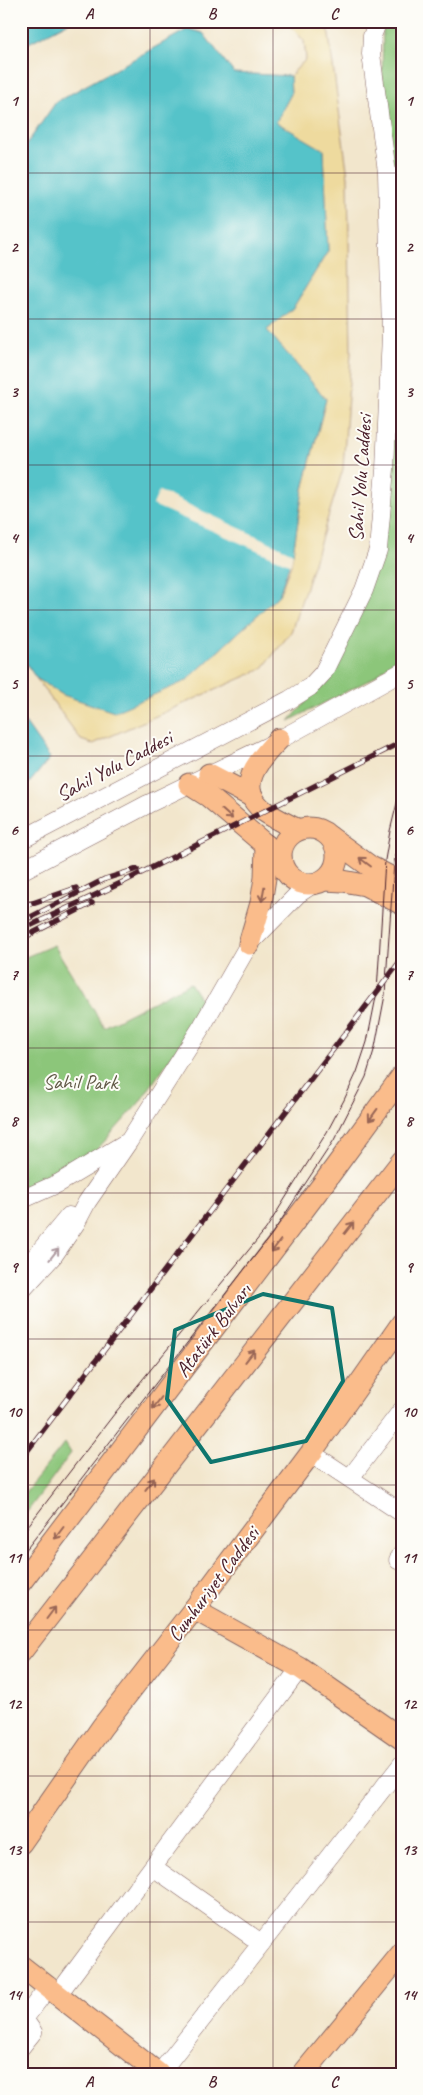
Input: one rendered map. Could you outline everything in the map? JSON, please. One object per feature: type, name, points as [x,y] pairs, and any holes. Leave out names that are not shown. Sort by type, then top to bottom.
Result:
[{"type":"main road","points":[[279,739],[260,759],[253,771],[250,784],[253,797],[263,810],[298,830]]},
{"type":"main road","points":[[209,774],[253,797]]},
{"type":"main road","points":[[189,784],[208,796],[273,851],[284,869],[297,882],[344,881],[365,885],[399,899]]},
{"type":"main road","points":[[249,944],[273,851],[298,830],[316,828],[330,837],[371,867],[399,899]]},
{"type":"main road","points":[[319,882],[335,868],[337,860],[335,844],[330,837]]},
{"type":"main road","name":"Atatürk Bulvarı","points":[[21,1582],[317,1192],[402,1076]]},
{"type":"main road","name":"Atatürk Bulvarı","points":[[21,1652],[402,1160]]},
{"type":"main road","name":"Cumhuriyet Caddesi","points":[[21,1842],[102,1727],[194,1609],[310,1453],[402,1323]]},
{"type":"main road","points":[[194,1609],[300,1668],[402,1739]]},
{"type":"main road","points":[[303,2074],[402,1953]]},
{"type":"main road","points":[[21,1966],[159,2074]]},
{"type":"street","name":"Sahil Yolu Caddesi","points":[[21,840],[289,700],[310,687],[323,673],[364,590],[378,550],[386,469],[390,335],[387,172],[371,54],[372,36],[378,21]]},
{"type":"street","points":[[21,871],[279,739],[402,672]]},
{"type":"street","points":[[21,1291],[54,1255],[76,1224],[88,1202],[202,1026],[249,944],[298,894],[319,882]]},
{"type":"street","points":[[21,1200],[58,1183],[129,1141]]},
{"type":"street","points":[[21,1274],[67,1218],[88,1202]]},
{"type":"street","points":[[350,1478],[402,1410]]},
{"type":"street","points":[[310,1453],[402,1513]]},
{"type":"street","points":[[402,1554],[398,1560],[402,1562]]},
{"type":"street","points":[[21,2046],[33,2032],[24,2018],[54,1990],[153,1867],[300,1668]]},
{"type":"street","points":[[159,2074],[402,1764]]},
{"type":"street","points":[[153,1867],[261,1943]]},
{"type":"highlighted area","points":[[263,1294],[332,1308],[343,1381],[306,1441],[211,1462],[167,1399],[175,1330]]},
{"type":"green space","points":[[383,21],[402,21],[402,654],[373,678],[289,721],[316,691],[380,552],[400,307],[382,85]]},
{"type":"green space","name":"Sahil Park","points":[[54,945],[104,1027],[190,983],[206,1007],[139,1103],[93,1154],[21,1193],[21,959]]},
{"type":"green space","points":[[65,1443],[71,1453],[21,1520],[21,1497]]},
{"type":"sand","points":[[286,21],[327,21],[348,177],[351,353],[343,469],[291,632],[262,669],[93,744],[81,740],[36,678],[63,695],[186,681],[279,595],[291,565],[303,490],[326,399],[267,330],[293,308],[328,251],[324,151],[276,122],[291,94],[290,76],[306,59],[304,41]]},
{"type":"water","points":[[21,21],[71,21],[21,47]]},
{"type":"water","points":[[188,29],[203,33],[234,73],[290,76],[291,94],[276,122],[324,150],[328,251],[293,308],[267,330],[326,399],[303,489],[293,553],[279,595],[186,681],[114,712],[63,695],[36,678],[21,656],[21,546],[26,527],[21,509],[21,152],[56,102]]},
{"type":"water","points":[[21,717],[50,758],[21,793]]},
{"type":"pier","points":[[159,491],[293,553],[291,565],[153,505]]},
{"type":"tram line","points":[[21,1535],[115,1413],[266,1229],[327,1132],[344,1100],[357,1072],[367,1042],[377,992],[385,860],[402,783]]},
{"type":"tram line","points":[[21,1556],[272,1234],[334,1140],[366,1077],[375,1047],[385,995],[394,863],[402,816]]},
{"type":"railway","points":[[21,930],[123,882],[402,742]]},
{"type":"railway","points":[[21,922],[105,879],[137,869]]},
{"type":"railway","points":[[21,907],[76,888]]},
{"type":"railway","points":[[21,939],[92,903]]},
{"type":"railway","points":[[21,1459],[402,959]]}]
